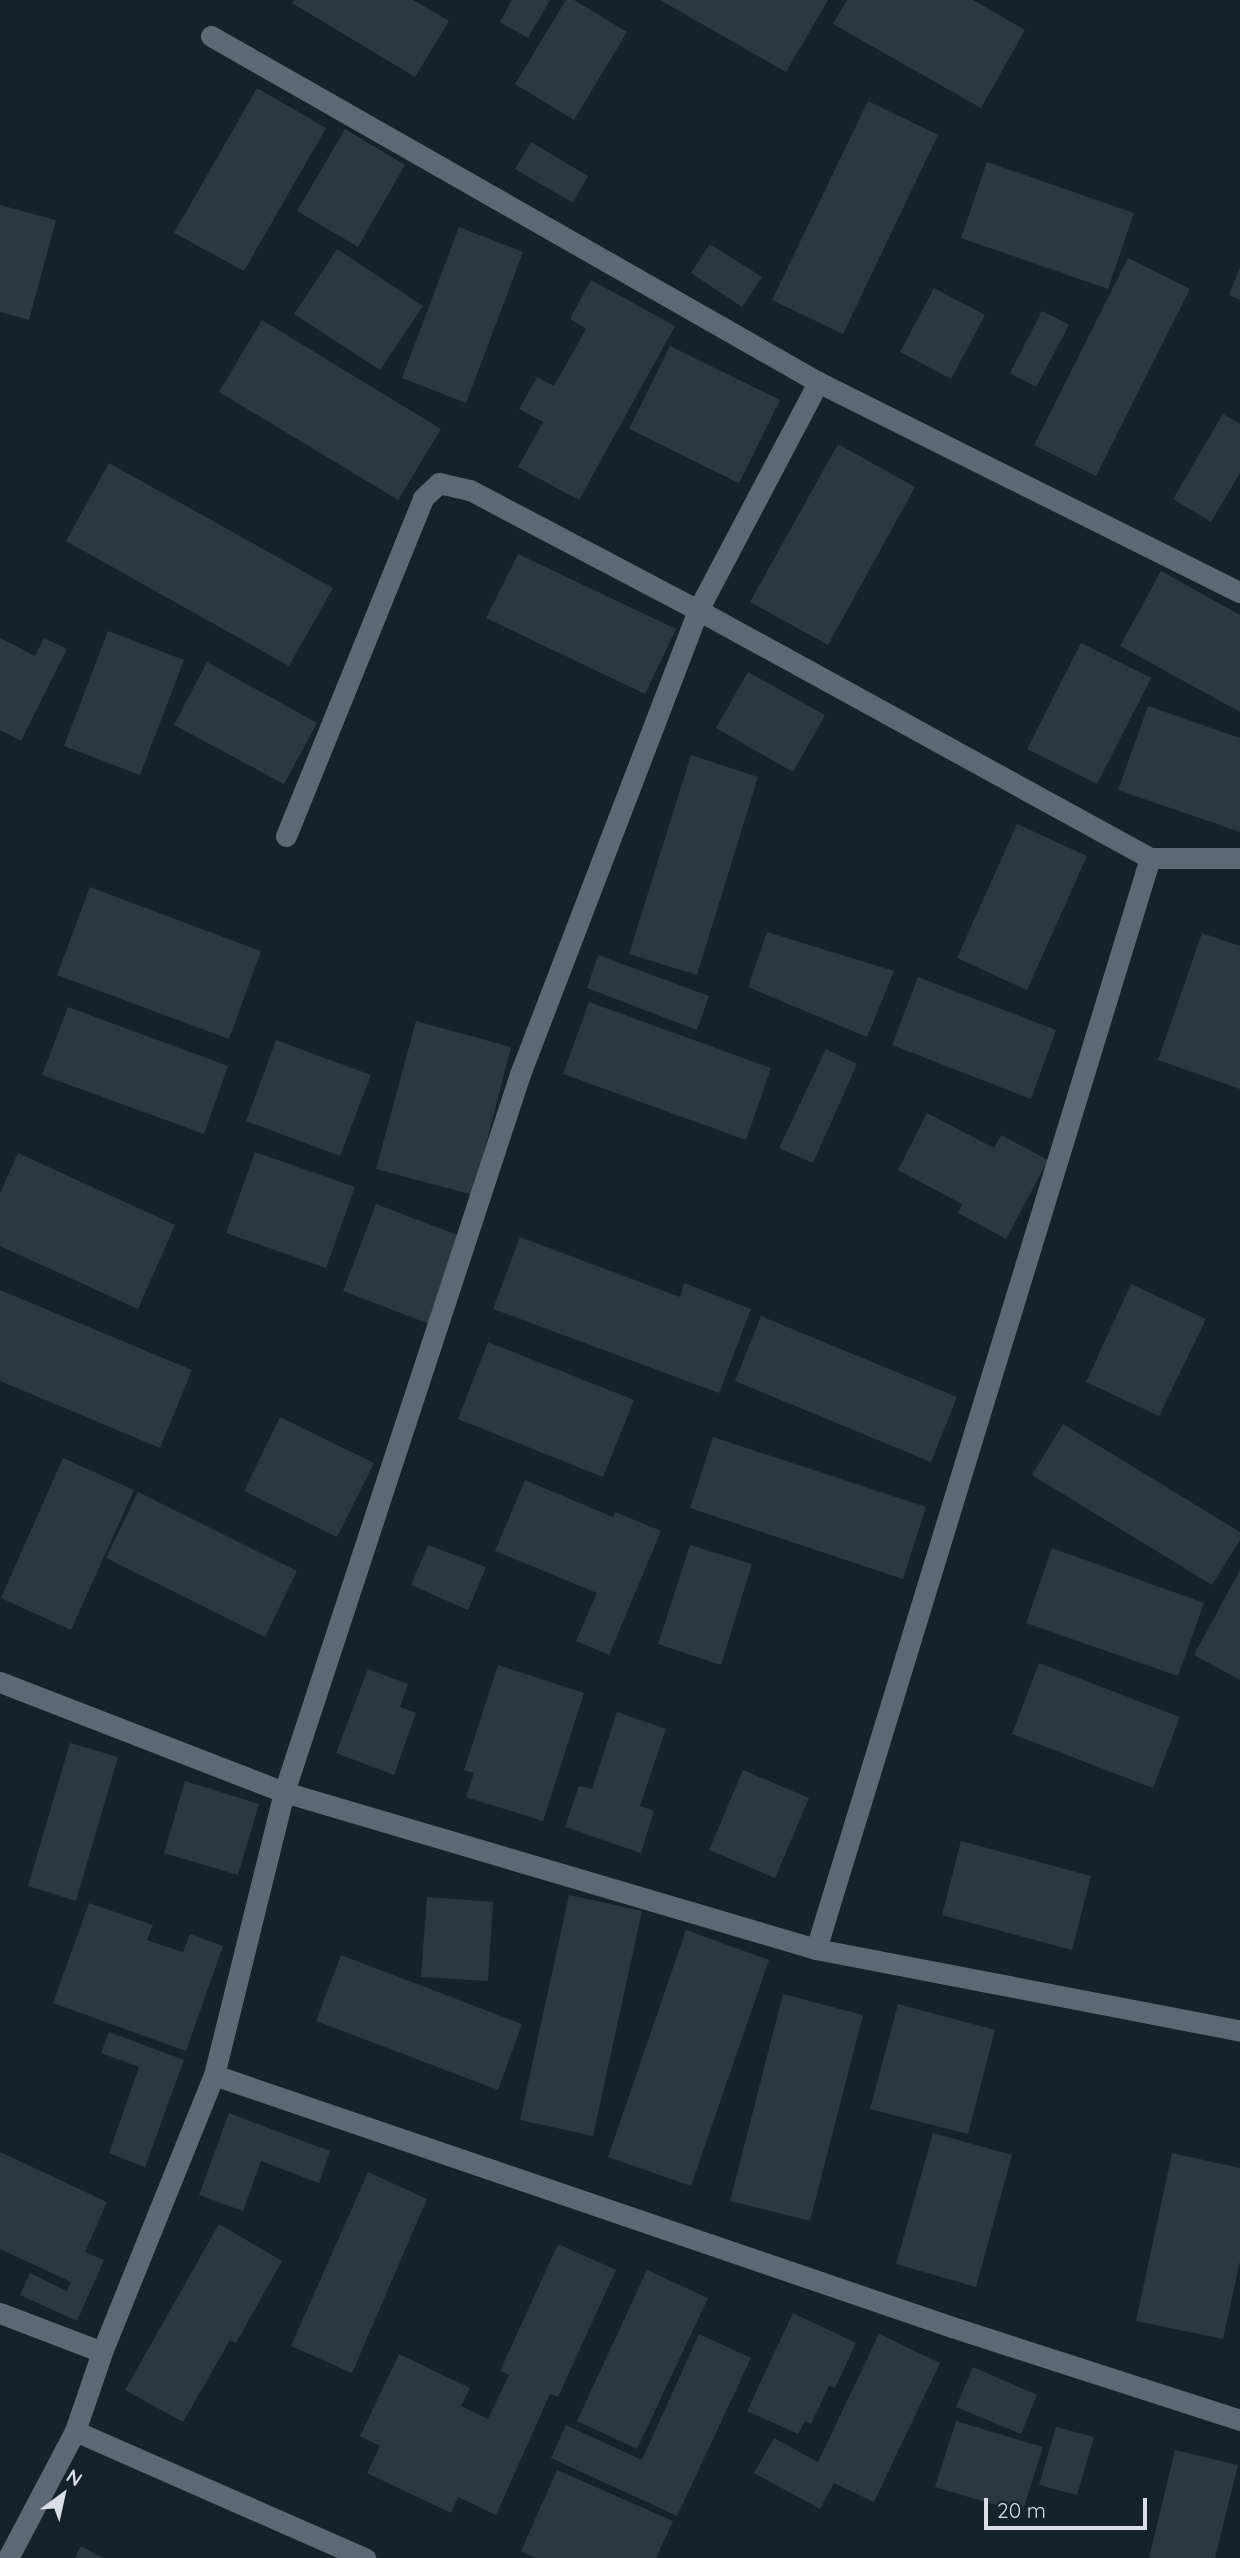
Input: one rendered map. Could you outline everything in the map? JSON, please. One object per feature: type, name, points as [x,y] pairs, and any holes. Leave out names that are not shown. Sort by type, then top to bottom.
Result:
[{"type":"street","points":[[211,36],[818,382],[1240,592]]},
{"type":"street","points":[[8,2558],[75,2431],[102,2352],[214,2075],[284,1792],[520,1074],[698,610],[818,382]]},
{"type":"street","points":[[286,836],[423,498],[439,483],[470,490],[698,610],[1150,858],[1240,858]]},
{"type":"street","points":[[816,1949],[1150,858]]},
{"type":"street","points":[[0,1682],[284,1792],[816,1949],[1240,2031]]},
{"type":"street","points":[[214,2075],[952,2327],[1240,2420]]},
{"type":"street","points":[[0,2313],[102,2352]]},
{"type":"street","points":[[75,2431],[365,2558]]},
{"type":"building","points":[[294,0],[413,0],[449,21],[415,77],[292,3]]},
{"type":"building","points":[[512,0],[550,0],[528,38],[500,22]]},
{"type":"building","points":[[566,0],[574,0],[627,32],[574,120],[515,84]]},
{"type":"building","points":[[660,0],[828,0],[786,72]]},
{"type":"building","points":[[847,0],[973,0],[1025,30],[981,108],[833,24]]},
{"type":"building","points":[[257,88],[326,128],[244,271],[174,233]]},
{"type":"building","points":[[868,101],[938,135],[843,334],[772,300]]},
{"type":"building","points":[[345,129],[405,165],[358,247],[297,211]]},
{"type":"building","points":[[531,142],[588,176],[573,203],[515,169]]},
{"type":"building","points":[[987,162],[1134,213],[1108,289],[961,238]]},
{"type":"building","points":[[0,205],[56,220],[29,320],[0,312]]},
{"type":"building","points":[[459,227],[523,252],[466,403],[402,378]]},
{"type":"building","points":[[710,244],[762,277],[742,307],[691,273]]},
{"type":"building","points":[[337,249],[423,306],[380,370],[294,314]]},
{"type":"building","points":[[1128,258],[1190,289],[1096,476],[1034,445]]},
{"type":"building","points":[[1240,267],[1240,300],[1229,295]]},
{"type":"building","points":[[591,280],[675,326],[579,500],[518,467],[543,422],[519,409],[537,377],[554,386],[586,329],[570,319]]},
{"type":"building","points":[[934,288],[985,315],[951,379],[900,352]]},
{"type":"building","points":[[1042,311],[1069,325],[1036,387],[1010,373]]},
{"type":"building","points":[[262,320],[441,429],[398,500],[219,392]]},
{"type":"building","points":[[670,346],[780,400],[739,483],[629,429]]},
{"type":"building","points":[[1223,414],[1240,424],[1240,473],[1211,522],[1173,499]]},
{"type":"building","points":[[838,444],[915,487],[828,645],[750,602]]},
{"type":"building","points":[[109,463],[333,588],[289,666],[66,541]]},
{"type":"building","points":[[518,554],[676,629],[645,694],[486,618]]},
{"type":"building","points":[[1161,571],[1240,615],[1240,712],[1120,646]]},
{"type":"building","points":[[108,631],[184,660],[140,775],[64,746]]},
{"type":"building","points":[[0,638],[35,656],[44,638],[67,649],[21,741],[0,730]]},
{"type":"building","points":[[1081,643],[1151,678],[1097,784],[1027,749]]},
{"type":"building","points":[[207,662],[317,723],[284,784],[174,725]]},
{"type":"building","points":[[748,672],[825,715],[793,772],[716,728]]},
{"type":"building","points":[[1148,706],[1240,738],[1240,832],[1118,790]]},
{"type":"building","points":[[691,755],[758,777],[697,975],[629,954]]},
{"type":"building","points":[[1017,824],[1087,856],[1027,990],[957,958]]},
{"type":"building","points":[[90,887],[261,951],[229,1039],[57,975]]},
{"type":"building","points":[[767,932],[894,971],[867,1037],[748,987]]},
{"type":"building","points":[[1202,933],[1240,946],[1240,1089],[1158,1060]]},
{"type":"building","points":[[598,955],[709,996],[697,1030],[587,988]]},
{"type":"building","points":[[918,977],[1056,1030],[1031,1099],[892,1045]]},
{"type":"building","points":[[589,1002],[771,1068],[746,1140],[563,1074]]},
{"type":"building","points":[[68,1007],[228,1066],[204,1134],[42,1075]]},
{"type":"building","points":[[416,1021],[511,1047],[473,1195],[376,1169]]},
{"type":"building","points":[[276,1040],[371,1075],[340,1156],[246,1121]]},
{"type":"building","points":[[826,1049],[857,1064],[813,1163],[779,1148]]},
{"type":"building","points":[[927,1113],[994,1148],[1001,1135],[1048,1160],[1006,1239],[958,1213],[962,1204],[898,1170]]},
{"type":"building","points":[[255,1152],[355,1187],[326,1268],[226,1233]]},
{"type":"building","points":[[18,1153],[175,1225],[138,1309],[0,1246],[0,1193]]},
{"type":"building","points":[[376,1204],[463,1237],[429,1324],[343,1291]]},
{"type":"building","points":[[520,1237],[680,1297],[684,1283],[751,1309],[719,1393],[493,1309]]},
{"type":"building","points":[[1131,1284],[1206,1319],[1159,1416],[1086,1382]]},
{"type":"building","points":[[0,1290],[192,1370],[160,1448],[0,1381]]},
{"type":"building","points":[[761,1316],[957,1397],[931,1462],[735,1381]]},
{"type":"building","points":[[488,1342],[634,1400],[603,1477],[458,1419]]},
{"type":"building","points":[[280,1417],[374,1463],[337,1537],[244,1491]]},
{"type":"building","points":[[1063,1424],[1240,1532],[1240,1540],[1212,1585],[1032,1475]]},
{"type":"building","points":[[713,1437],[926,1507],[903,1579],[690,1508]]},
{"type":"building","points":[[63,1458],[134,1490],[71,1630],[1,1598]]},
{"type":"building","points":[[525,1480],[613,1517],[615,1512],[661,1531],[609,1655],[576,1641],[597,1593],[495,1551]]},
{"type":"building","points":[[138,1492],[297,1571],[265,1637],[106,1558]]},
{"type":"building","points":[[428,1545],[486,1567],[468,1610],[411,1585]]},
{"type":"building","points":[[690,1545],[752,1564],[721,1665],[658,1644]]},
{"type":"building","points":[[1052,1548],[1204,1603],[1178,1676],[1026,1623]]},
{"type":"building","points":[[1240,1570],[1240,1680],[1194,1655]]},
{"type":"building","points":[[1039,1663],[1180,1717],[1153,1788],[1012,1734]]},
{"type":"building","points":[[498,1665],[584,1693],[543,1821],[466,1797],[474,1773],[464,1770]]},
{"type":"building","points":[[368,1669],[408,1684],[400,1707],[416,1713],[394,1775],[336,1753]]},
{"type":"building","points":[[617,1712],[666,1729],[640,1806],[654,1811],[641,1853],[565,1827],[579,1786],[592,1789]]},
{"type":"building","points":[[70,1743],[118,1757],[76,1901],[28,1886]]},
{"type":"building","points":[[743,1770],[809,1798],[775,1878],[709,1850]]},
{"type":"building","points":[[185,1781],[259,1804],[238,1875],[164,1853]]},
{"type":"building","points":[[961,1841],[1091,1876],[1072,1950],[942,1915]]},
{"type":"building","points":[[569,1895],[642,1911],[593,2136],[520,2120]]},
{"type":"building","points":[[427,1897],[493,1902],[488,1981],[421,1977]]},
{"type":"building","points":[[89,1903],[153,1925],[147,1940],[183,1952],[190,1934],[223,1946],[186,2051],[53,2003]]},
{"type":"building","points":[[686,1930],[769,1960],[691,2186],[608,2157]]},
{"type":"building","points":[[341,1955],[522,2024],[498,2090],[316,2021]]},
{"type":"building","points":[[783,1994],[863,2015],[810,2221],[730,2201]]},
{"type":"building","points":[[898,2004],[995,2030],[968,2134],[870,2109]]},
{"type":"building","points":[[109,2032],[184,2060],[145,2167],[109,2153],[139,2067],[101,2053]]},
{"type":"building","points":[[229,2113],[330,2151],[319,2183],[261,2161],[243,2211],[199,2195]]},
{"type":"building","points":[[933,2133],[1012,2155],[976,2287],[896,2264]]},
{"type":"building","points":[[0,2152],[107,2202],[85,2252],[104,2260],[77,2321],[20,2295],[30,2273],[67,2291],[71,2282],[0,2249]]},
{"type":"building","points":[[1172,2153],[1240,2168],[1240,2261],[1223,2339],[1136,2321]]},
{"type":"building","points":[[368,2172],[427,2199],[352,2373],[291,2346]]},
{"type":"building","points":[[219,2224],[282,2261],[236,2343],[230,2340],[183,2422],[125,2390]]},
{"type":"building","points":[[558,2244],[616,2270],[558,2397],[550,2394],[496,2515],[458,2497],[451,2513],[367,2473],[380,2446],[360,2436],[399,2354],[470,2388],[461,2406],[488,2419],[509,2375],[500,2371]]},
{"type":"building","points":[[647,2270],[708,2298],[637,2449],[577,2421]]},
{"type":"building","points":[[793,2313],[856,2343],[835,2388],[829,2386],[811,2424],[805,2421],[798,2434],[747,2411]]},
{"type":"building","points":[[699,2334],[751,2358],[677,2516],[551,2458],[566,2425],[642,2460]]},
{"type":"building","points":[[879,2334],[940,2363],[874,2502],[834,2483],[820,2509],[754,2473],[774,2438],[818,2462]]},
{"type":"building","points":[[973,2367],[1037,2395],[1021,2434],[956,2407]]},
{"type":"building","points":[[956,2421],[1043,2447],[1022,2513],[935,2487]]},
{"type":"building","points":[[1056,2427],[1094,2437],[1077,2495],[1039,2485]]},
{"type":"building","points":[[1175,2450],[1238,2465],[1215,2558],[1149,2558]]},
{"type":"building","points":[[557,2470],[673,2521],[656,2558],[535,2558],[521,2551]]},
{"type":"building","points":[[81,2546],[103,2558],[75,2558]]}]
